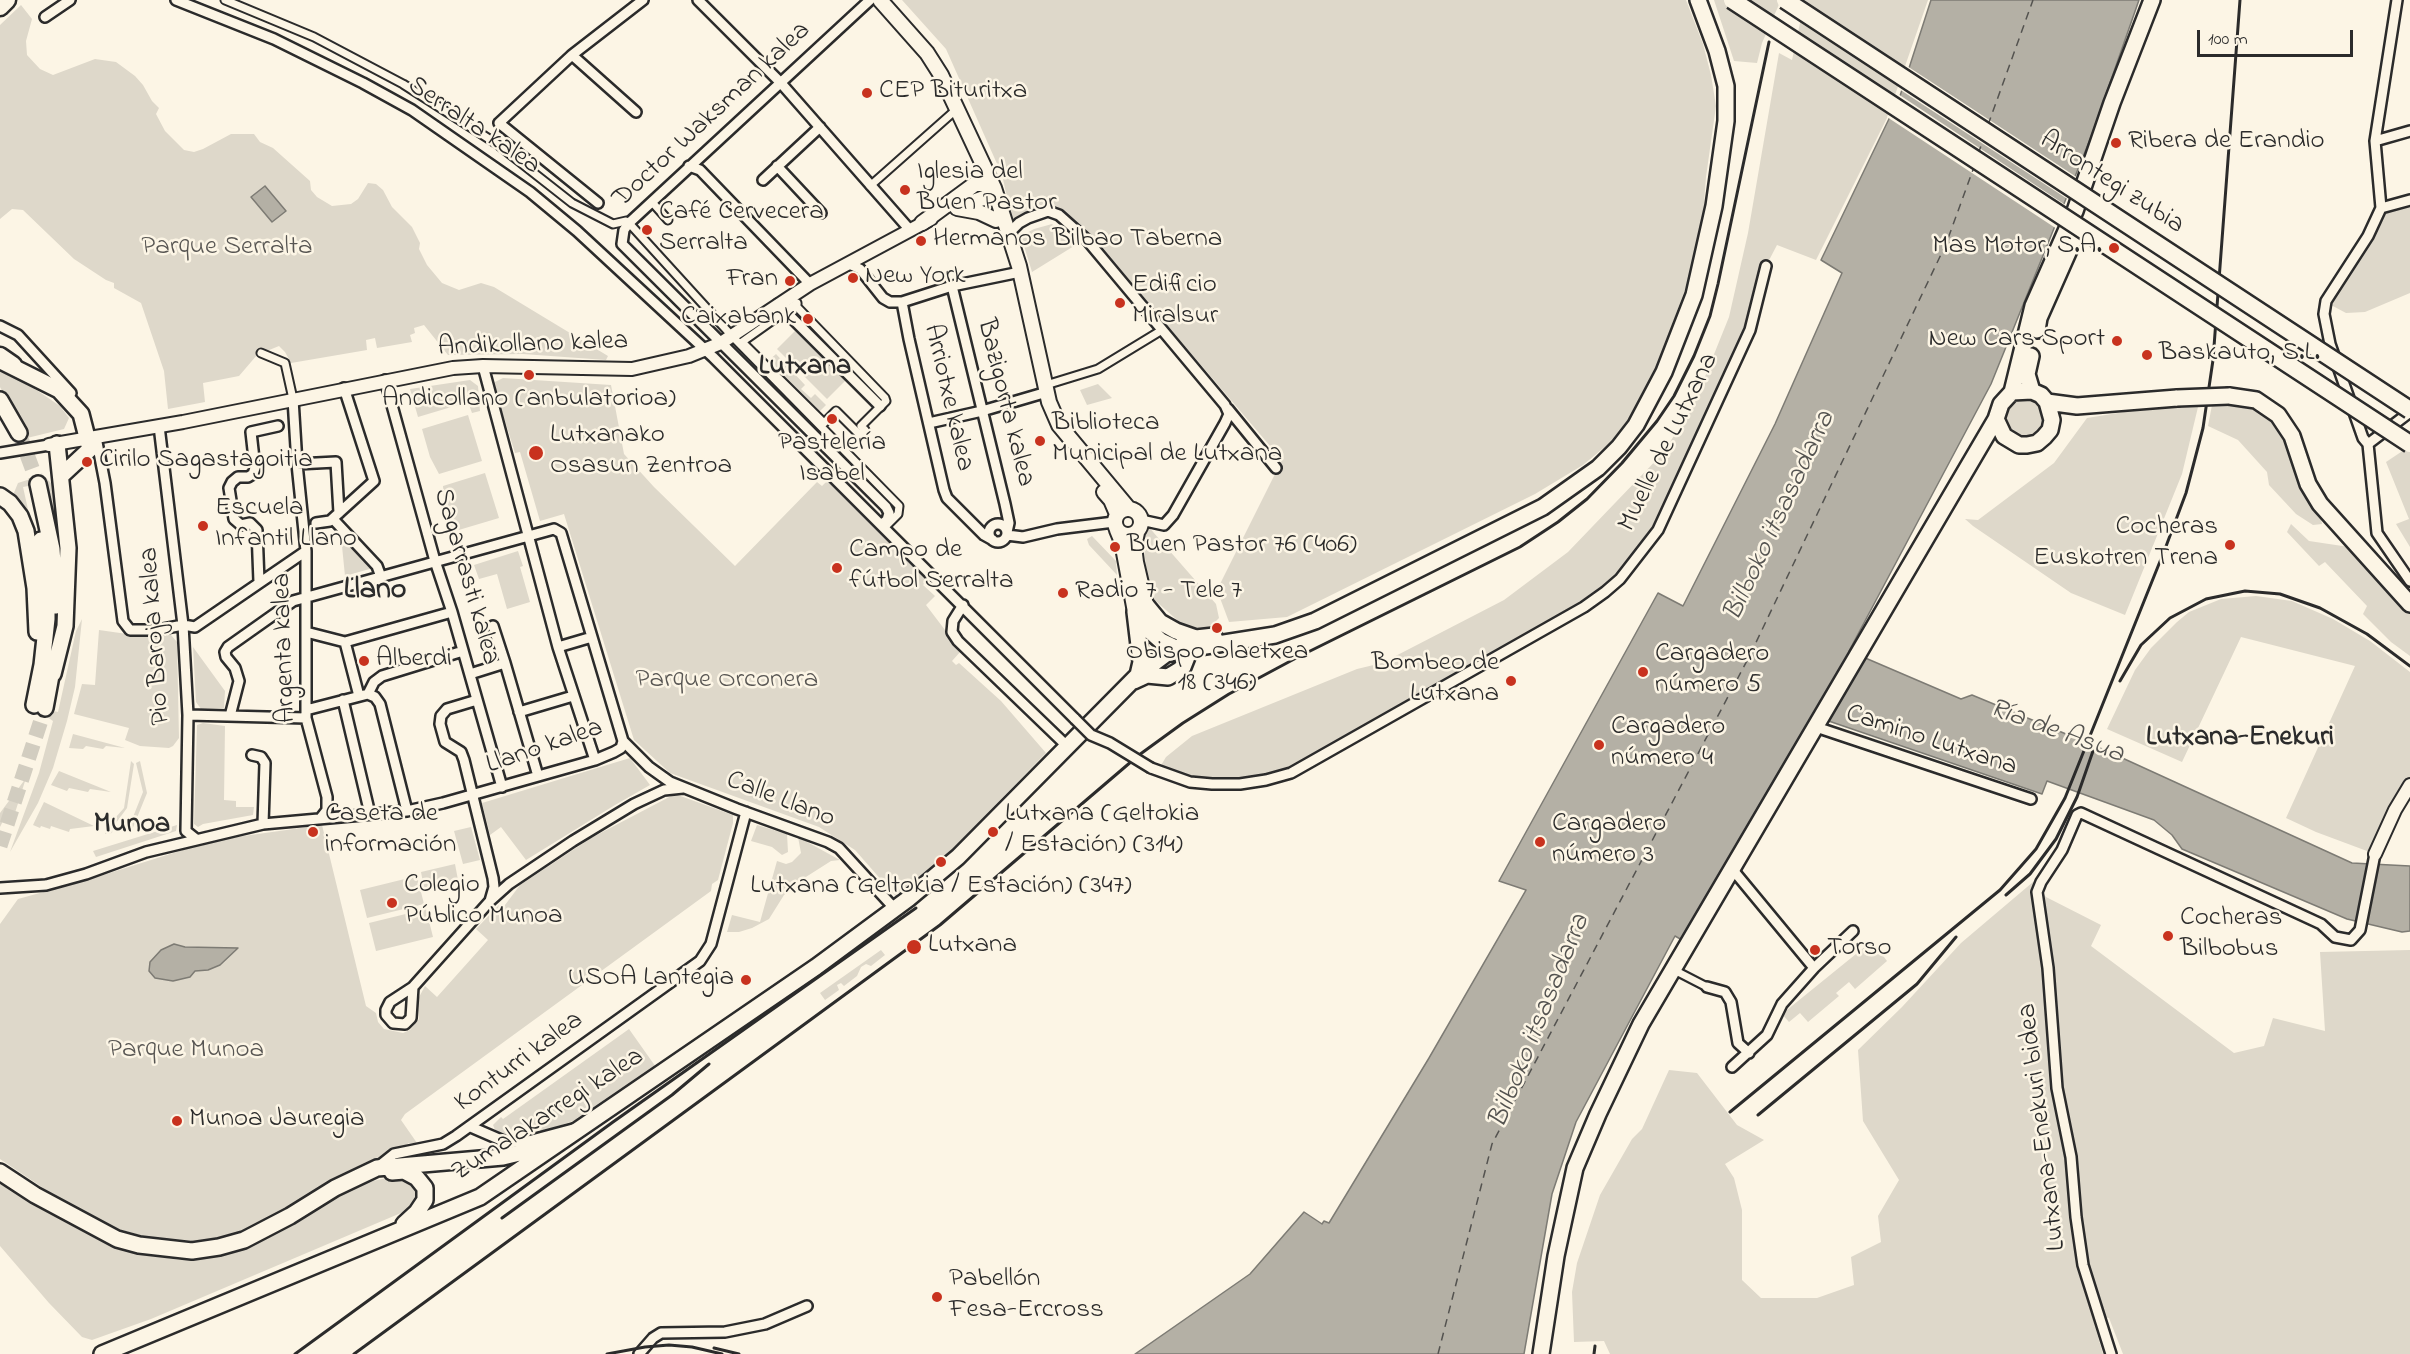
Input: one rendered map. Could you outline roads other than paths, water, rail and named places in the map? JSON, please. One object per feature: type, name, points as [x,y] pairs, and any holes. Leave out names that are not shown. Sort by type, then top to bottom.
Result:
[{"type":"highway","points":[[0,7],[7,0]]},
{"type":"highway","name":"Arrontegi zubia","points":[[1732,0],[2410,444]]},
{"type":"highway","name":"Arrontegi zubia","points":[[1785,0],[2410,411]]},
{"type":"main road","points":[[880,0],[927,53],[958,108],[1010,233],[1015,272]]},
{"type":"main road","points":[[1119,519],[1122,542],[1144,626],[1161,641],[1183,643],[1315,621],[1544,507],[1598,468],[1619,447],[1636,425],[1664,372],[1694,295],[1715,195],[1726,121],[1726,86],[1717,51],[1698,0]]},
{"type":"main road","points":[[2032,391],[2027,374],[2040,318],[2099,176],[2154,0]]},
{"type":"main road","points":[[1541,1354],[1556,1256],[1575,1168],[1593,1125],[1641,1024],[1948,502],[1996,418],[2001,404],[2012,392],[2033,306],[2075,211],[2112,103],[2154,0]]},
{"type":"main road","points":[[963,191],[976,164],[977,150]]},
{"type":"main road","points":[[916,226],[975,184],[990,189]]},
{"type":"main road","points":[[957,208],[990,189]]},
{"type":"main road","points":[[990,189],[996,220],[1015,272],[1044,391],[1059,425],[1119,519],[1124,536],[1143,526]]},
{"type":"main road","points":[[957,208],[979,212],[996,220]]},
{"type":"main road","points":[[4,360],[59,390],[72,401],[81,414],[92,437],[90,449],[61,476]]},
{"type":"main road","points":[[1903,576],[1939,532],[1982,453],[2002,442],[2019,445],[2037,443],[2050,430],[2052,420],[2047,402],[2041,395],[2032,391],[2012,392]]},
{"type":"main road","points":[[2047,402],[2077,406],[2229,396],[2256,400],[2278,415],[2292,436],[2308,484],[2320,504],[2410,604]]},
{"type":"main road","points":[[0,400],[15,434],[0,412]]},
{"type":"main road","points":[[2052,420],[2077,406]]},
{"type":"main road","points":[[1996,418],[1999,429],[2011,442]]},
{"type":"main road","points":[[39,702],[53,674],[65,626],[68,548],[61,476],[53,445]]},
{"type":"main road","points":[[39,702],[46,638],[47,598],[33,486],[47,519],[55,569],[56,622],[53,674]]},
{"type":"main road","points":[[0,496],[10,503],[20,516],[28,541],[35,588],[39,702]]},
{"type":"main road","points":[[1119,519],[1137,513],[1143,526],[1134,546],[1140,609],[1141,662],[1134,678]]},
{"type":"main road","points":[[1134,678],[1147,675],[1168,677],[1178,672],[1187,657],[1183,643]]},
{"type":"main road","name":"Zumalakarregi kalea","points":[[102,1354],[480,1197],[816,967],[895,909],[960,856],[1150,659],[1183,643]]},
{"type":"main road","points":[[0,1172],[7,1179],[45,1201],[117,1239],[165,1250],[192,1251],[244,1240],[290,1216],[334,1188],[374,1170],[503,1157],[549,1146],[596,1116]]},
{"type":"main road","points":[[374,1170],[404,1172],[417,1178],[425,1188],[425,1200],[417,1212],[394,1233]]},
{"type":"street","points":[[45,17],[70,0]]},
{"type":"street","name":"Serralta kalea","points":[[176,0],[312,57],[412,110],[530,192],[577,231],[706,350],[885,524],[963,605]]},
{"type":"street","name":"Serralta kalea","points":[[225,0],[314,38],[403,84],[497,144],[572,203],[613,224],[626,221],[629,223]]},
{"type":"street","points":[[636,112],[572,54],[643,0]]},
{"type":"street","points":[[698,0],[780,82],[870,186],[916,226]]},
{"type":"street","name":"Doctor Waksman kalea","points":[[721,343],[622,244],[624,230],[689,166],[870,0]]},
{"type":"street","points":[[2397,0],[2375,141],[2380,208],[2368,236],[2326,302],[2324,314],[2330,344],[2363,438],[2368,444],[2377,533],[2410,581]]},
{"type":"street","name":"Serralta kalea","points":[[572,54],[499,123],[598,203]]},
{"type":"street","points":[[870,186],[958,108]]},
{"type":"street","points":[[762,180],[820,127]]},
{"type":"street","points":[[2375,141],[2410,131]]},
{"type":"street","points":[[689,166],[700,170],[810,284]]},
{"type":"street","points":[[777,166],[821,213]]},
{"type":"street","points":[[2380,208],[2410,200]]},
{"type":"street","points":[[652,202],[668,220]]},
{"type":"street","name":"Andikollano kalea","points":[[2,454],[159,426],[453,368],[483,366],[632,369],[706,350],[782,308],[810,284],[857,263],[916,226],[957,208]]},
{"type":"street","points":[[1010,233],[1019,223],[1048,211],[1059,215],[1088,240],[1276,468]]},
{"type":"street","points":[[629,223],[732,336],[899,506],[898,514],[885,524]]},
{"type":"street","name":"Arriotxe kalea","points":[[857,263],[883,297],[890,302],[903,302],[947,498],[984,535],[993,540]]},
{"type":"street","name":"Muelle de Lutxana","points":[[963,605],[1091,735],[1110,743],[1151,768],[1190,782],[1212,784],[1249,783],[1291,773],[1584,607],[1620,579],[1658,530],[1750,330],[1766,266]]},
{"type":"street","points":[[903,302],[952,286],[1015,272]]},
{"type":"street","name":"Bazigorta kalea","points":[[952,286],[1005,504],[1009,523],[1007,533]]},
{"type":"street","points":[[797,303],[797,307],[885,398],[880,406],[861,426],[865,430],[860,435],[836,411],[824,423],[742,342],[782,308],[797,303]]},
{"type":"street","points":[[782,308],[880,406]]},
{"type":"street","points":[[0,326],[18,335],[71,392],[72,401]]},
{"type":"street","points":[[929,423],[982,411],[1044,391],[1098,369],[1162,330]]},
{"type":"street","points":[[721,343],[886,507],[889,513],[885,524]]},
{"type":"street","points":[[261,353],[285,363],[293,399]]},
{"type":"street","points":[[719,363],[724,356],[733,356]]},
{"type":"street","points":[[35,377],[42,369],[38,358]]},
{"type":"street","points":[[483,366],[558,647],[595,760]]},
{"type":"street","name":"Sagarrasti kalea","points":[[385,380],[435,561],[452,612],[502,787]]},
{"type":"street","points":[[316,523],[330,521],[374,481],[344,388]]},
{"type":"street","name":"Argenta kalea","points":[[293,399],[306,551],[306,714],[327,797],[327,810],[320,819]]},
{"type":"street","points":[[1143,526],[1164,525],[1173,515],[1225,423],[1229,414],[1225,405]]},
{"type":"street","points":[[2368,444],[2410,411]]},
{"type":"street","name":"Pio Baroja kalea","points":[[159,426],[183,625],[188,715],[186,831],[196,839]]},
{"type":"street","name":"Argenta kalea","points":[[259,582],[257,530],[250,523],[242,525],[234,519],[229,488],[238,477],[248,477],[253,474],[255,468],[251,432],[278,426]]},
{"type":"street","points":[[92,437],[105,483],[123,621],[130,630],[157,630],[183,625],[195,627],[306,551]]},
{"type":"street","points":[[297,464],[336,462],[336,516],[377,566],[381,577]]},
{"type":"street","points":[[1007,533],[1002,542],[993,540],[989,533],[994,526],[1002,525],[1007,533],[1023,537],[1119,519]]},
{"type":"street","points":[[230,716],[239,681],[226,657],[228,647],[293,601],[554,529],[561,533],[623,741]]},
{"type":"street","points":[[306,581],[311,587],[321,592]]},
{"type":"street","points":[[963,605],[953,621],[952,632],[958,641],[1067,746]]},
{"type":"street","points":[[306,632],[345,642],[452,612]]},
{"type":"street","points":[[493,626],[538,776]]},
{"type":"street","points":[[558,647],[592,637]]},
{"type":"street","points":[[345,642],[363,695]]},
{"type":"street","points":[[363,695],[382,676],[463,651]]},
{"type":"street","points":[[470,674],[505,663]]},
{"type":"street","points":[[188,715],[306,714],[363,695],[375,697],[381,704],[406,811]]},
{"type":"street","points":[[519,712],[573,696]]},
{"type":"street","points":[[343,700],[370,814]]},
{"type":"street","points":[[474,795],[463,755],[444,739],[440,719],[447,709],[477,700]]},
{"type":"street","name":"Camino Lutxana","points":[[1818,723],[2031,799]]},
{"type":"street","name":"Llano kalea","points":[[0,888],[45,885],[86,874],[146,852],[263,824],[406,811],[474,795],[595,760],[621,748],[623,741],[652,770],[694,792]]},
{"type":"street","points":[[252,755],[261,757],[265,763],[263,824]]},
{"type":"street","points":[[652,770],[657,784],[654,794]]},
{"type":"street","points":[[2374,856],[2395,810],[2410,785]]},
{"type":"street","points":[[413,987],[490,901],[519,876],[573,841],[654,794],[664,790],[683,788]]},
{"type":"street","name":"Calle Llano","points":[[694,792],[828,842],[838,848],[895,909]]},
{"type":"street","name":"Llano kalea","points":[[474,795],[493,878],[494,887],[490,901]]},
{"type":"street","name":"Konturri kalea","points":[[374,1170],[394,1155],[443,1144],[471,1127],[700,961],[707,953],[746,812]]},
{"type":"street","name":"Lutxana-Enekuri bidea","points":[[2110,1354],[2083,1265],[2071,1157],[2056,1088],[2048,968],[2037,891],[2041,882],[2062,850],[2077,815],[2081,813],[2321,924],[2335,937],[2352,940],[2360,930],[2374,856]]},
{"type":"street","points":[[1732,870],[1814,968]]},
{"type":"street","points":[[493,878],[505,881],[519,876]]},
{"type":"street","points":[[1732,1067],[1767,1035],[1782,1004],[1814,968],[1853,931]]},
{"type":"street","points":[[1674,970],[1707,987],[1725,992],[1731,1002],[1738,1043],[1749,1053]]},
{"type":"street","points":[[483,1118],[489,1136]]},
{"type":"street","points":[[471,1127],[508,1143],[528,1141],[575,1129]]},
{"type":"street","points":[[639,1354],[653,1338],[661,1333],[735,1330],[765,1324],[807,1306]]},
{"type":"water","points":[[1931,0],[2139,0],[2091,137],[1991,384],[1849,651],[1961,699],[1972,695],[2107,751],[2352,863],[2410,866],[2410,931],[2402,932],[2347,919],[2182,849],[2172,835],[2154,820],[2047,781],[2042,794],[1814,716],[1682,940],[1675,936],[1576,1122],[1552,1194],[1524,1354],[1135,1354],[1250,1274],[1304,1212],[1322,1224],[1324,1221],[1329,1223],[1429,1058],[1526,890],[1499,881],[1658,593],[1683,606],[1775,424],[1842,273],[1821,260],[1900,96]]},
{"type":"water","points":[[265,186],[286,211],[272,222],[251,197]]},
{"type":"water","points":[[174,944],[185,947],[238,948],[220,965],[208,970],[195,971],[190,977],[173,981],[155,978],[149,971],[150,962],[161,950]]},
{"type":"waterway","points":[[189,0],[259,28]]},
{"type":"tunnel","points":[[19,433],[38,484]]},
{"type":"tunnel","points":[[0,846],[45,708]]},
{"type":"railway","points":[[1730,1112],[2000,890],[2036,849],[2065,798],[2186,493],[2203,428],[2213,360],[2240,0]]},
{"type":"railway","points":[[354,1354],[940,925],[1139,755],[1183,723],[1229,694],[1298,657],[1520,547],[1558,522],[1587,499],[1622,463],[1657,421],[1674,396],[1694,356],[1710,316],[1769,42]]},
{"type":"railway","points":[[2120,681],[2141,645],[2170,618],[2206,599],[2245,591],[2280,594],[2320,608],[2367,634],[2410,666]]},
{"type":"railway","points":[[2006,895],[2030,874],[2056,839],[2077,797],[2093,751]]},
{"type":"railway","points":[[295,1354],[613,1122],[916,908]]},
{"type":"railway","points":[[1758,1115],[1917,984],[1956,937]]},
{"type":"railway","points":[[502,1218],[672,1095],[709,1064]]},
{"type":"railway","points":[[607,1354],[669,1345],[692,1347],[722,1354]]},
{"type":"railway","points":[[1594,1354],[1595,1346]]},
{"type":"railway","points":[[714,1348],[739,1354]]},
{"type":"place","name":"CEP Bituritxa","points":[[867,93]]},
{"type":"place","name":"Ribera de Erandio","points":[[2116,143]]},
{"type":"place","name":"Iglesia del Buen Pastor","points":[[905,190]]},
{"type":"place","name":"Café Cervecera Serralta","points":[[647,230]]},
{"type":"place","name":"Hermanos Bilbao Taberna","points":[[921,241]]},
{"type":"place","name":"Mas Motor, S.A.","points":[[2114,248]]},
{"type":"place","name":"New York","points":[[853,278]]},
{"type":"place","name":"Fran","points":[[790,281]]},
{"type":"place","name":"Edificio Miralsur","points":[[1120,303]]},
{"type":"place","name":"Caixabank","points":[[808,319]]},
{"type":"place","name":"New Cars Sport","points":[[2117,341]]},
{"type":"place","name":"Baskauto, S.L.","points":[[2147,355]]},
{"type":"place","name":"Andicollano (anbulatorioa)","points":[[529,375]]},
{"type":"place","name":"Pastelería Isabel","points":[[832,419]]},
{"type":"place","name":"Biblioteca Municipal de Lutxana","points":[[1040,441]]},
{"type":"place","name":"Lutxanako Osasun Zentroa","points":[[536,453]]},
{"type":"place","name":"Cirilo Sagastagoitia","points":[[87,462]]},
{"type":"place","name":"Escuela Infantil Llano","points":[[203,526]]},
{"type":"place","name":"Cocheras Euskotren Trena","points":[[2230,545]]},
{"type":"place","name":"Buen Pastor 76 (406)","points":[[1115,547]]},
{"type":"place","name":"Campo de fútbol Serralta","points":[[837,568]]},
{"type":"place","name":"Radio 7 - Tele 7","points":[[1063,593]]},
{"type":"place","name":"Obispo Olaetxea 18 (346)","points":[[1217,628]]},
{"type":"place","name":"Alberdi","points":[[364,661]]},
{"type":"place","name":"Cargadero número 5","points":[[1643,672]]},
{"type":"place","name":"Bombeo de Lutxana","points":[[1511,681]]},
{"type":"place","name":"Cargadero número 4","points":[[1599,745]]},
{"type":"place","name":"Caseta de información","points":[[313,832]]},
{"type":"place","name":"Lutxana (Geltokia / Estación) (314)","points":[[993,832]]},
{"type":"place","name":"Cargadero número 3","points":[[1540,842]]},
{"type":"place","name":"Lutxana (Geltokia / Estación) (347)","points":[[941,862]]},
{"type":"place","name":"Colegio Público Munoa","points":[[392,903]]},
{"type":"place","name":"Cocheras Bilbobus","points":[[2168,936]]},
{"type":"place","name":"Lutxana","points":[[914,947]]},
{"type":"place","name":"Torso","points":[[1815,950]]},
{"type":"place","name":"USOA Lantegia","points":[[746,980]]},
{"type":"place","name":"Munoa Jauregia","points":[[177,1121]]},
{"type":"place","name":"Pabellón Fesa-Ercross","points":[[937,1297]]},
{"type":"district","name":"Lutxana","points":[[805,368]]},
{"type":"district","name":"Llano","points":[[375,592]]},
{"type":"district","name":"Lutxana-Enekuri","points":[[2240,739]]},
{"type":"district","name":"Munoa","points":[[132,826]]},
{"type":"park label","name":"Parque Serralta","points":[[227,249]]},
{"type":"park label","name":"Parque Orconera","points":[[727,682]]},
{"type":"park label","name":"Parque Munoa","points":[[186,1052]]},
{"type":"water label","name":"Bilboko itsasadarra","points":[[1781,517]]},
{"type":"water label","name":"Ría de Asua","points":[[2056,733]]},
{"type":"water label","name":"Bilboko itsasadarra","points":[[1541,1022]]}]
